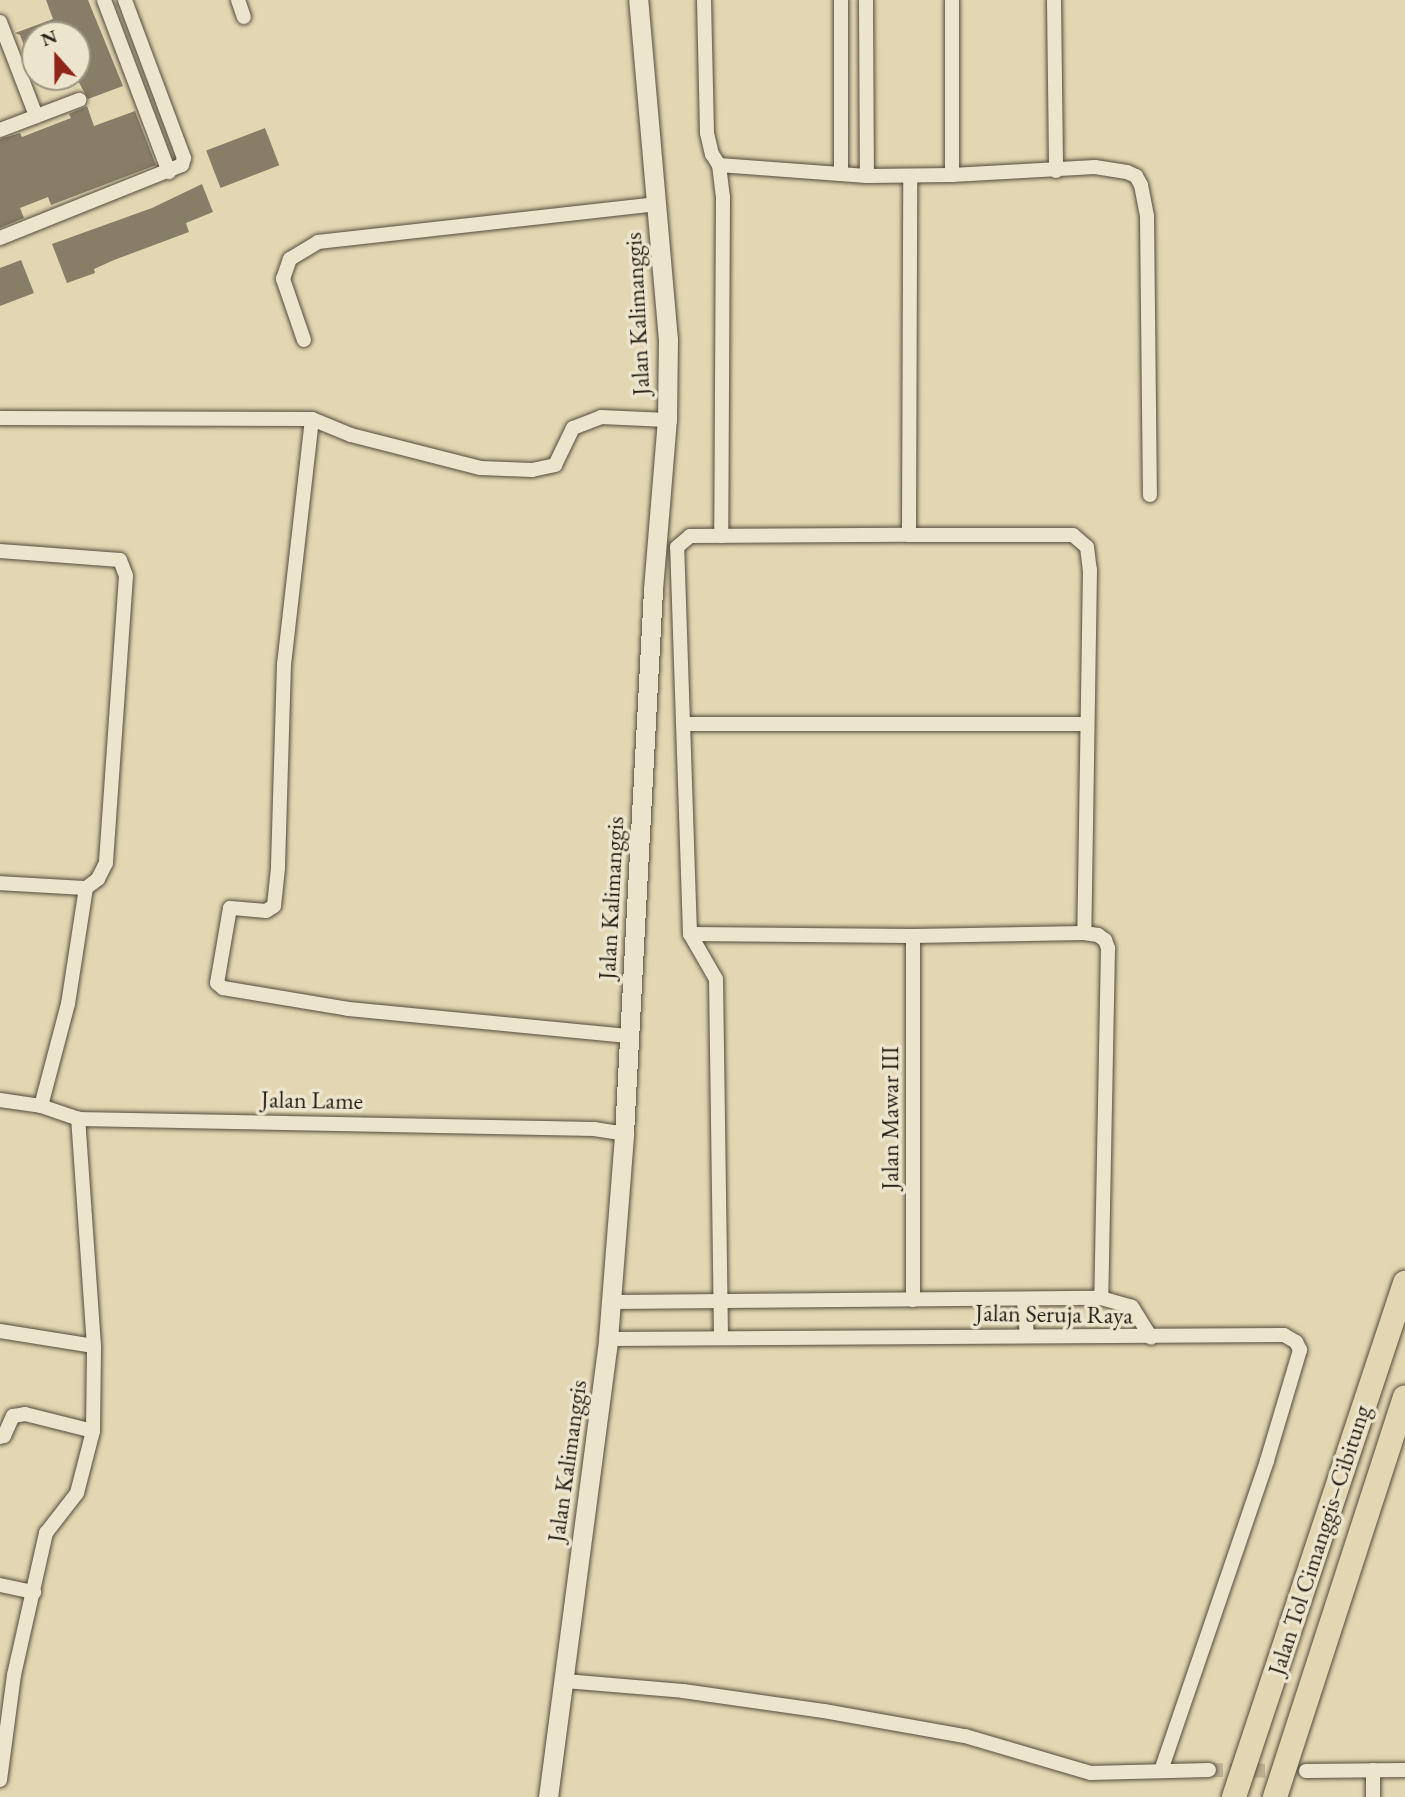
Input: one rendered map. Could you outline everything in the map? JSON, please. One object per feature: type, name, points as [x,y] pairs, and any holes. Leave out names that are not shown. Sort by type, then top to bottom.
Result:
[{"type":"highway","name":"Jalan Tol Cimanggis–Cibitung","points":[[1234,1797],[1405,1283]]},
{"type":"highway","name":"Jalan Tol Cimanggis–Cibitung","points":[[1275,1797],[1405,1398]]},
{"type":"main road","name":"Jalan Kalimanggis","points":[[548,1797],[608,1339],[624,1134],[653,589],[667,420],[668,340],[638,0]]},
{"type":"street","points":[[104,0],[169,172]]},
{"type":"street","points":[[0,238],[182,165],[184,158],[125,0]]},
{"type":"street","points":[[238,0],[244,17]]},
{"type":"street","points":[[704,0],[706,133],[712,155],[719,165],[723,197],[722,536]]},
{"type":"street","points":[[841,0],[841,174]]},
{"type":"street","points":[[866,0],[867,176]]},
{"type":"street","points":[[952,0],[952,176]]},
{"type":"street","points":[[1055,0],[1056,171]]},
{"type":"street","points":[[0,22],[36,116]]},
{"type":"street","points":[[0,130],[79,100]]},
{"type":"street","points":[[719,165],[867,176],[952,176],[1095,167],[1128,172],[1136,176],[1142,185],[1147,216],[1150,495]]},
{"type":"street","points":[[909,176],[909,535]]},
{"type":"street","points":[[304,340],[283,279],[290,259],[318,242],[655,204]]},
{"type":"street","points":[[0,418],[312,419],[351,435],[480,468],[532,470],[555,465],[573,428],[601,417],[667,420]]},
{"type":"street","points":[[312,419],[284,664],[278,868],[274,906],[266,911],[230,908],[217,983],[223,988],[348,1009],[629,1036]]},
{"type":"street","points":[[722,1336],[716,979],[690,934],[677,547],[690,536],[1073,535],[1087,547],[1090,570],[1085,724],[1084,933]]},
{"type":"street","points":[[0,551],[120,561],[127,576],[106,863],[98,879],[86,888],[0,883]]},
{"type":"street","points":[[683,723],[1085,724]]},
{"type":"street","points":[[41,1106],[68,1004],[86,888]]},
{"type":"street","points":[[690,934],[1098,935],[1108,948],[1101,1298]]},
{"type":"street","name":"Jalan Mawar III","points":[[913,936],[914,1300]]},
{"type":"street","name":"Jalan Lame","points":[[0,1100],[41,1106],[78,1119],[594,1129],[624,1134]]},
{"type":"street","points":[[0,1780],[13,1675],[46,1533],[77,1493],[93,1431],[94,1346],[78,1119]]},
{"type":"street","name":"Jalan Seruja Raya","points":[[611,1302],[1024,1301],[1101,1298],[1132,1307],[1151,1338]]},
{"type":"street","points":[[1024,1301],[1027,1336]]},
{"type":"street","points":[[0,1331],[94,1346]]},
{"type":"street","points":[[1151,1338],[1284,1335],[1296,1342],[1300,1350],[1267,1461],[1161,1770]]},
{"type":"street","name":"Jalan Seruja Raya","points":[[608,1339],[722,1336],[1151,1338]]},
{"type":"street","points":[[0,1437],[4,1436],[13,1416],[25,1414],[93,1431]]},
{"type":"street","points":[[0,1585],[34,1592]]},
{"type":"street","points":[[565,1681],[683,1691],[824,1711],[965,1736],[1091,1773],[1209,1770]]},
{"type":"street","points":[[1373,1770],[1373,1797]]},
{"type":"street","points":[[1307,1771],[1405,1770]]},
{"type":"building","points":[[46,0],[88,0],[123,86],[88,99],[84,91],[91,91],[91,21],[48,21],[53,19]]},
{"type":"building","points":[[87,106],[94,126],[135,111],[156,165],[51,205],[48,197],[20,208],[24,218],[0,228],[0,139],[20,133],[22,137],[71,118],[69,114]]},
{"type":"building","points":[[265,128],[279,165],[221,188],[206,151]]},
{"type":"building","points":[[202,184],[213,212],[186,223],[189,232],[114,260],[94,269],[95,273],[67,283],[52,244],[152,208]]},
{"type":"building","points":[[21,260],[34,293],[0,306],[0,268]]},
{"type":"tunnel","points":[[1209,1770],[1288,1771]]}]
